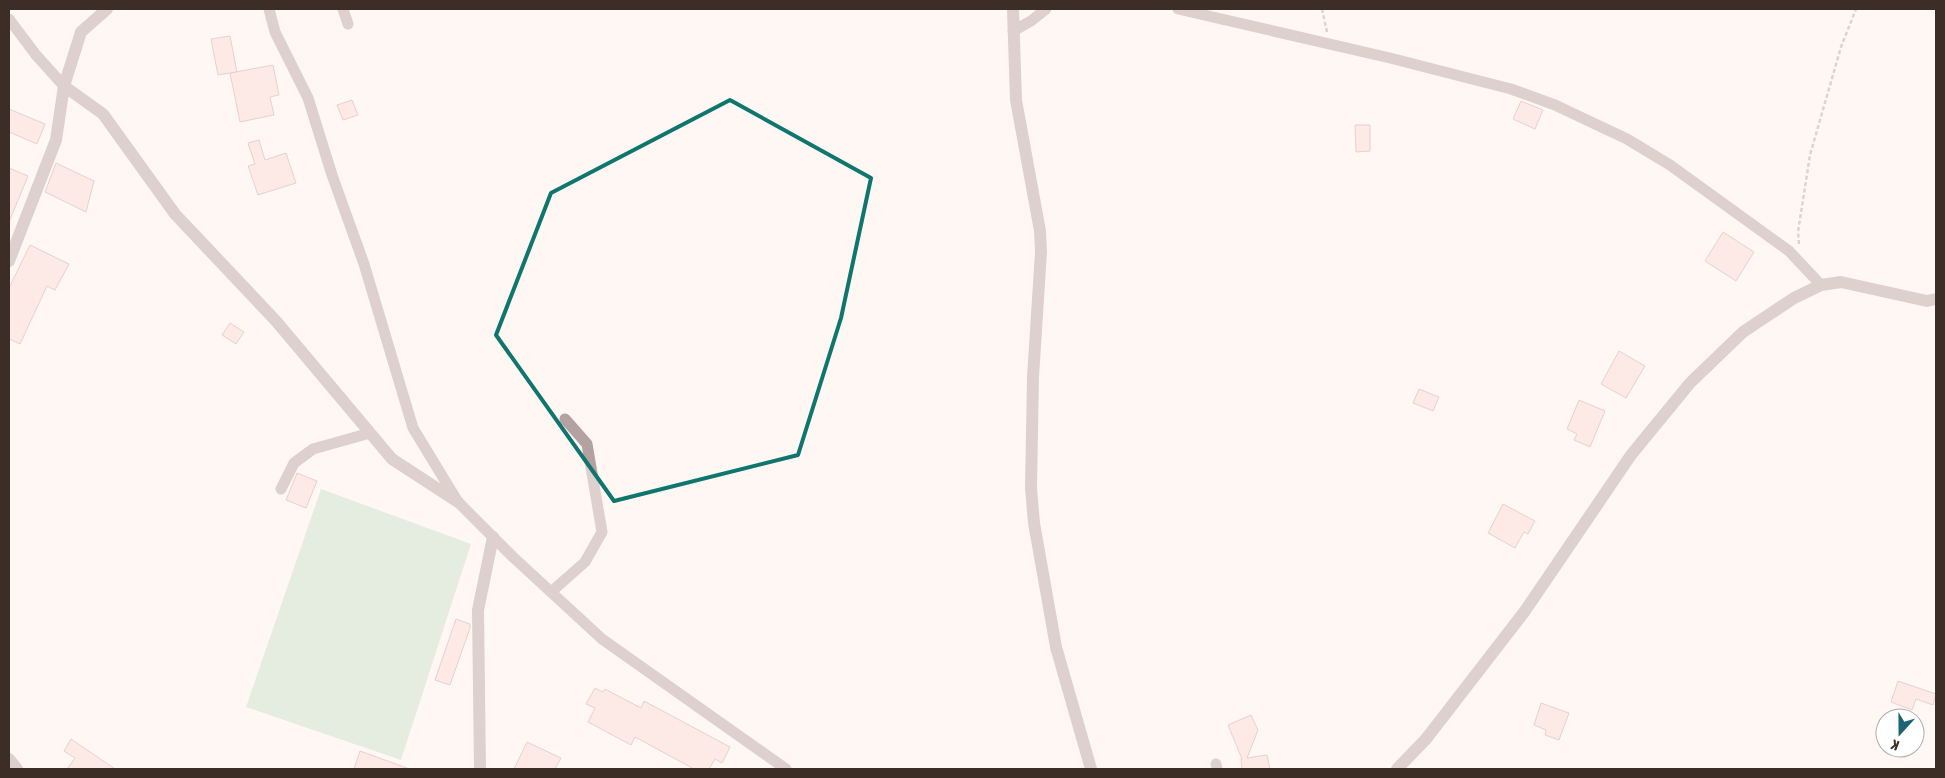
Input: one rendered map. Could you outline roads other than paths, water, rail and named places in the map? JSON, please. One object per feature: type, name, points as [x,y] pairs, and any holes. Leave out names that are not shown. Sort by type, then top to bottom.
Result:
[{"type":"street","points":[[9,261],[56,140],[64,86],[81,32],[107,9]]},
{"type":"street","points":[[269,9],[275,32],[308,98],[332,176],[364,264],[413,428],[458,502]]},
{"type":"street","points":[[343,9],[348,24]]},
{"type":"street","points":[[1013,9],[1016,100],[1040,231],[1041,252],[1033,377],[1031,488],[1034,523],[1056,647],[1091,769]]},
{"type":"street","points":[[1013,31],[1031,22],[1046,9]]},
{"type":"street","points":[[1178,9],[1330,43],[1511,89],[1555,105],[1627,139],[1670,165],[1788,251],[1821,285]]},
{"type":"street","points":[[9,19],[36,55],[64,86],[103,114],[174,214],[276,321],[392,459],[458,502],[602,639],[786,769]]},
{"type":"street","points":[[1397,769],[1426,739],[1525,611],[1630,456],[1690,383],[1743,332],[1794,298],[1821,285],[1841,282],[1933,301]]},
{"type":"street","points":[[551,592],[585,562],[602,532],[587,444],[566,419]]},
{"type":"street","points":[[281,489],[294,463],[313,449],[370,432]]},
{"type":"street","points":[[480,769],[478,610],[493,536]]},
{"type":"street","points":[[9,759],[17,769]]}]
